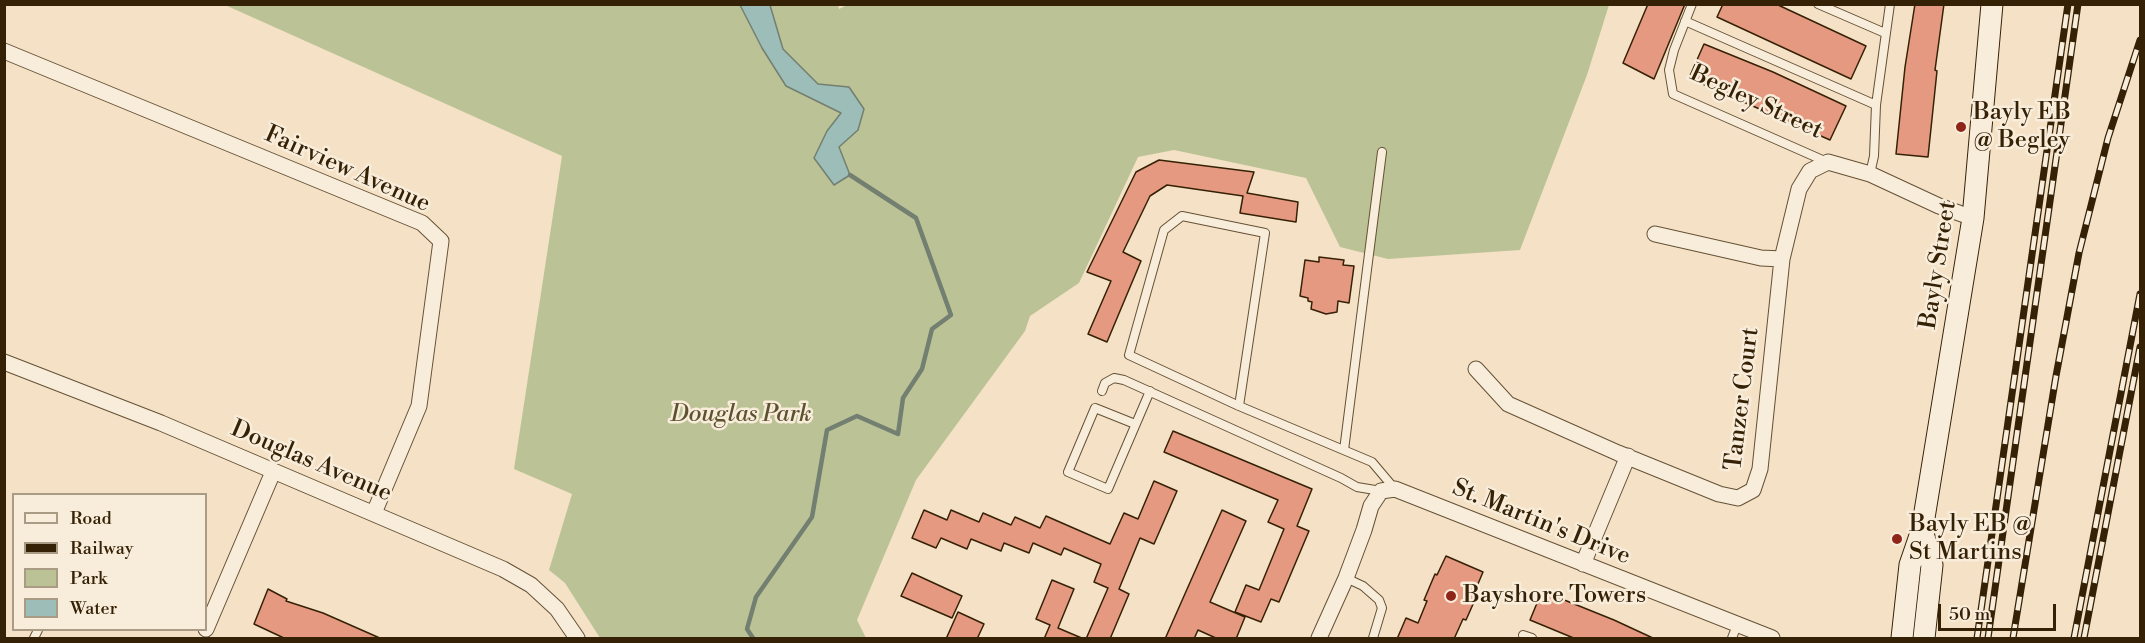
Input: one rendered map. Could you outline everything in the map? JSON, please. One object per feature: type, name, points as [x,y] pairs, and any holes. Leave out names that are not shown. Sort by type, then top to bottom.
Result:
[{"type":"main road","name":"Bayly Street","points":[[1902,639],[1910,565],[1922,530],[1973,218],[1992,4]]},
{"type":"main road","name":"Bayly Street","points":[[1922,530],[1932,566],[1924,639]]},
{"type":"street","name":"Fairview Avenue","points":[[4,51],[422,223],[441,242],[419,406],[374,513]]},
{"type":"street","name":"Begley Street","points":[[1828,162],[1870,174],[1939,206],[1973,218]]},
{"type":"street","name":"Tanzer Court","points":[[1476,369],[1508,404],[1719,494],[1738,498],[1753,490],[1760,469],[1782,259],[1799,189],[1810,171],[1828,162]]},
{"type":"street","points":[[1655,234],[1761,258],[1782,259]]},
{"type":"street","name":"Douglas Avenue","points":[[4,362],[161,423],[503,569],[531,585],[557,609],[577,639]]},
{"type":"street","points":[[1583,564],[1628,456]]},
{"type":"street","points":[[207,624],[273,472]]},
{"type":"street","points":[[1320,639],[1346,578],[1371,506],[1388,490]]},
{"type":"street","name":"St. Martin's Drive","points":[[1388,490],[1583,564],[1734,632],[1772,639]]},
{"type":"lane","name":"Begley Street","points":[[1692,4],[1674,50],[1669,70],[1673,94],[1828,162]]},
{"type":"lane","points":[[1818,4],[1886,33]]},
{"type":"lane","points":[[1870,174],[1874,156],[1876,105],[1890,4]]},
{"type":"lane","points":[[1685,21],[1876,105]]},
{"type":"lane","points":[[1344,450],[1382,152]]},
{"type":"lane","name":"St. Martin's Drive","points":[[1239,406],[1265,233],[1182,216],[1164,230],[1129,355],[1239,406],[1372,462],[1388,490]]},
{"type":"lane","name":"St. Martin's Drive","points":[[1102,391],[1105,383],[1114,378],[1124,380],[1358,487],[1388,490]]},
{"type":"lane","points":[[1135,424],[1095,408],[1068,472],[1107,489],[1150,391]]},
{"type":"lane","points":[[1346,578],[1363,586],[1379,600],[1382,608],[1372,639]]},
{"type":"lane","points":[[1523,635],[1532,639]]},
{"type":"green space","name":"Douglas Park","points":[[849,4],[1609,5],[1587,75],[1520,250],[1388,259],[1340,247],[1306,178],[1174,150],[1138,157],[1079,283],[1030,316],[1025,331],[916,480],[857,620],[866,638],[600,638],[565,583],[549,570],[572,494],[514,469],[562,156],[225,5],[740,5],[762,48],[782,49],[770,5],[838,5],[839,9]]},
{"type":"water","points":[[740,5],[770,5],[783,49],[818,84],[849,87],[864,109],[858,130],[839,147],[850,175],[834,185],[814,158],[827,131],[841,113],[786,86],[762,48]]},
{"type":"building","points":[[1648,4],[1685,4],[1654,79],[1623,63]]},
{"type":"building","points":[[1723,4],[1776,4],[1866,46],[1851,79],[1717,17]]},
{"type":"building","points":[[1915,4],[1944,4],[1935,70],[1937,71],[1928,157],[1896,154],[1905,67]]},
{"type":"building","points":[[1704,44],[1773,72],[1846,106],[1830,140],[1689,78]]},
{"type":"building","points":[[1159,160],[1254,172],[1247,193],[1298,202],[1296,222],[1240,213],[1243,196],[1167,185],[1150,196],[1123,252],[1141,261],[1107,342],[1088,334],[1111,281],[1087,272],[1136,172]]},
{"type":"building","points":[[1319,257],[1344,260],[1343,265],[1354,266],[1349,303],[1338,301],[1337,312],[1326,314],[1311,309],[1312,302],[1300,296],[1305,260],[1319,262]]},
{"type":"building","points":[[1173,431],[1312,489],[1297,526],[1309,531],[1279,602],[1271,599],[1261,622],[1235,612],[1246,585],[1259,590],[1284,529],[1268,522],[1278,500],[1164,452]]},
{"type":"building","points":[[1154,481],[1177,491],[1154,544],[1140,538],[1119,589],[1129,594],[1110,639],[1086,639],[1108,588],[1094,582],[1101,564],[1064,548],[1061,555],[1033,543],[1029,553],[1004,543],[1001,551],[971,539],[967,549],[941,538],[936,548],[912,538],[924,510],[947,520],[951,510],[979,522],[983,513],[1011,525],[1015,517],[1040,528],[1046,516],[1110,544],[1124,513],[1138,519]]},
{"type":"building","points":[[1222,510],[1246,521],[1210,602],[1245,617],[1236,639],[1218,639],[1198,630],[1194,639],[1165,639]]},
{"type":"building","name":"Bayshore Towers","points":[[1446,556],[1483,572],[1475,591],[1478,593],[1466,620],[1463,619],[1454,639],[1397,639],[1406,618],[1418,623],[1427,601],[1424,600]]},
{"type":"building","points":[[912,573],[962,596],[952,618],[901,596]]},
{"type":"building","points":[[1052,580],[1074,589],[1058,628],[1084,639],[1044,639],[1050,625],[1036,619]]},
{"type":"building","points":[[268,589],[287,599],[286,601],[323,613],[382,639],[286,639],[254,624]]},
{"type":"building","points":[[1542,591],[1655,639],[1576,639],[1530,620]]},
{"type":"building","points":[[958,612],[984,624],[977,639],[946,639]]},
{"type":"waterway","points":[[753,638],[747,629],[756,597],[812,517],[827,430],[857,416],[898,434],[903,398],[922,369],[932,329],[951,315],[916,218],[850,175]]},
{"type":"railway","points":[[1977,638],[2068,4]]},
{"type":"railway","points":[[1988,638],[2078,4]]},
{"type":"railway","points":[[2013,638],[2056,376],[2079,253],[2108,138],[2140,40]]},
{"type":"railway","points":[[2074,638],[2140,294]]},
{"type":"railway","points":[[2084,638],[2140,347]]},
{"type":"place","name":"Bayly EB @ Begley","points":[[1961,127]]},
{"type":"place","name":"Bayly EB @ St Martins","points":[[1897,539]]},
{"type":"place","name":"Bayshore Towers","points":[[1451,596]]}]
